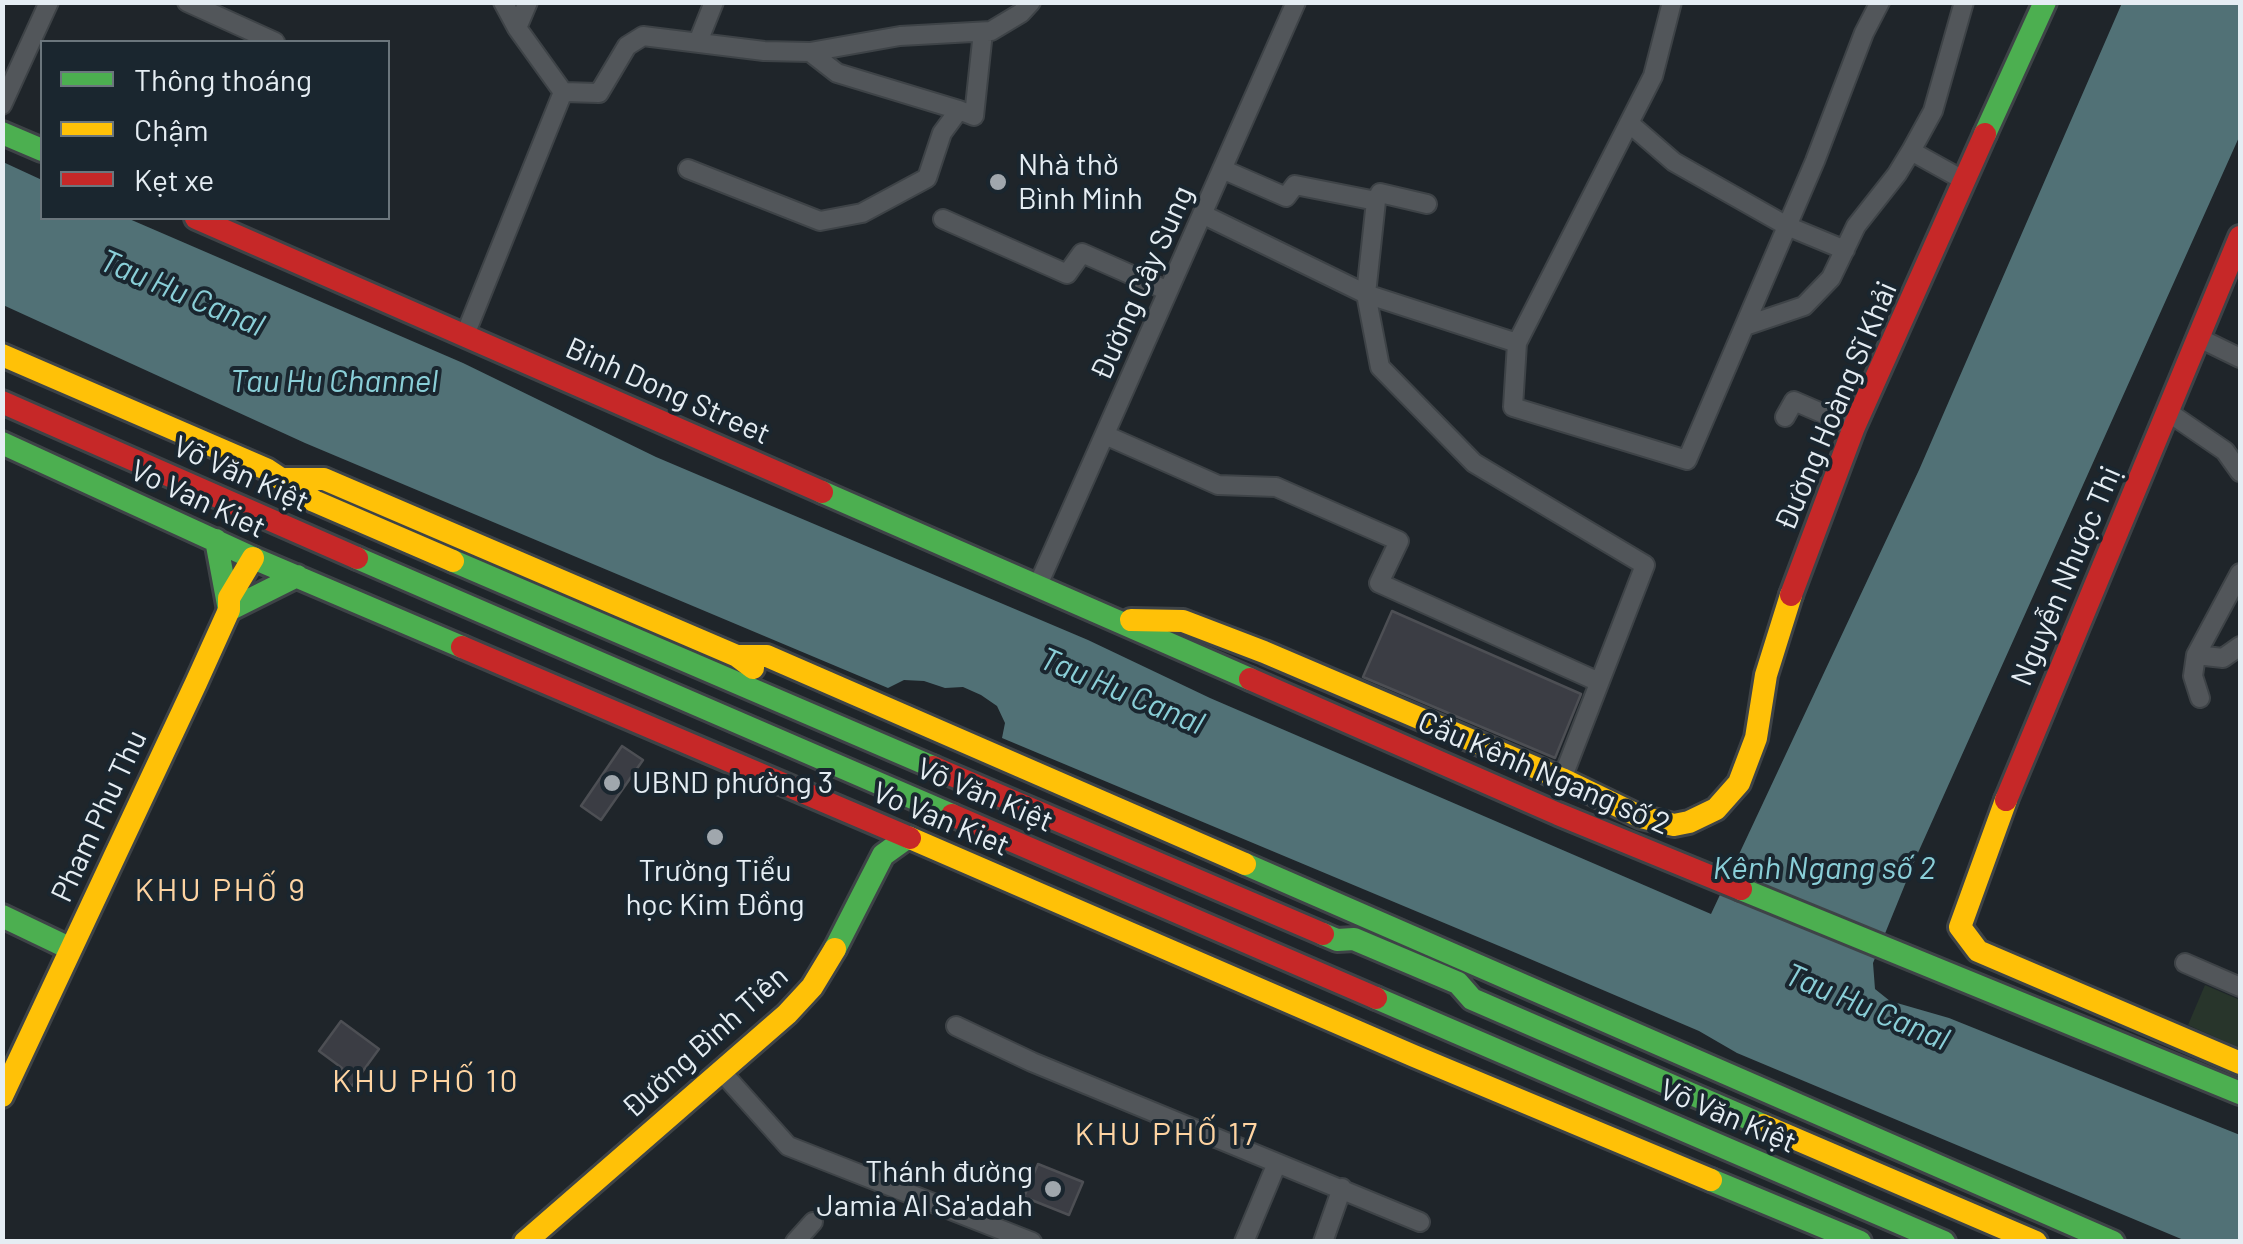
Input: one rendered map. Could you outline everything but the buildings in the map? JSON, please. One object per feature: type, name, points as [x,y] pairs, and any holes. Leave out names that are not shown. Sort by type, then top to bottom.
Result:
[{"type":"main road","name":"Đường Hoàng Sĩ Khải","points":[[1690,822],[1704,817],[1726,799],[1748,763],[1781,620],[1854,427],[2045,2]]},
{"type":"main road","points":[[2,132],[40,149]]},
{"type":"main road","name":"Binh Dong Street","points":[[201,220],[1161,639]]},
{"type":"main road","name":"Nguyễn Nhược Thị","points":[[2240,237],[2020,761],[1960,927],[1978,950],[2000,963],[2240,1063]]},
{"type":"main road","name":"Võ Văn Kiệt","points":[[2,355],[286,479],[314,501],[332,509],[1336,940],[1354,940]]},
{"type":"main road","name":"Võ Văn Kiệt","points":[[2,402],[1944,1242]]},
{"type":"main road","name":"Vo Van Kiet","points":[[2,443],[216,540],[251,562],[297,576],[1414,1056],[1860,1242]]},
{"type":"main road","name":"Võ Văn Kiệt","points":[[286,479],[324,479],[737,656],[760,674],[1342,928],[1354,940],[1458,984],[1481,985],[2078,1242]]},
{"type":"main road","name":"Pham Phu Thu","points":[[2,1096],[229,610],[238,602],[251,577],[251,562],[286,479]]},
{"type":"main road","points":[[216,540],[229,610],[297,576]]},
{"type":"main road","name":"Binh Dong Street","points":[[1116,620],[1182,622],[1264,652],[1642,817],[1674,825],[1690,822]]},
{"type":"main road","name":"Cầu Kênh Ngang số 2","points":[[1161,639],[1576,822],[2240,1093]]},
{"type":"main road","name":"Võ Văn Kiệt","points":[[737,656],[767,656],[2113,1242]]},
{"type":"main road","points":[[870,821],[883,855]]},
{"type":"main road","name":"Đường Bình Tiên","points":[[526,1242],[812,987],[883,855],[908,837]]},
{"type":"main road","points":[[2,916],[69,948]]},
{"type":"main road","name":"Võ Văn Kiệt","points":[[1458,984],[1472,999],[2036,1242]]},
{"type":"street","points":[[2,105],[49,2]]},
{"type":"street","points":[[187,2],[226,11],[271,40]]},
{"type":"street","points":[[502,2],[563,92]]},
{"type":"street","points":[[517,28],[528,2]]},
{"type":"street","points":[[698,42],[714,2]]},
{"type":"street","points":[[563,92],[599,93],[627,46],[643,36],[764,52],[810,52],[900,36],[991,31],[1030,2]]},
{"type":"street","name":"Đường Cây Sung","points":[[1038,585],[1296,2]]},
{"type":"street","points":[[1672,2],[1653,76],[1517,343],[1513,407],[1687,460],[1880,2]]},
{"type":"street","points":[[1744,326],[1804,306],[1832,278],[1856,226],[1897,174],[1934,111],[1964,2]]},
{"type":"street","points":[[810,52],[837,73],[974,116],[983,32]]},
{"type":"street","points":[[465,335],[563,92]]},
{"type":"street","points":[[688,169],[820,221],[862,213],[926,178],[942,133],[959,110]]},
{"type":"street","points":[[1630,122],[1674,162],[1787,226],[1845,250]]},
{"type":"street","points":[[1911,151],[1965,181]]},
{"type":"street","points":[[1222,169],[1286,198],[1295,185],[1376,201]]},
{"type":"street","points":[[1428,204],[1380,193],[1376,201],[1366,294],[1380,367],[1474,463],[1646,565],[1562,779]]},
{"type":"street","points":[[1202,214],[1366,294],[1517,343]]},
{"type":"street","points":[[943,219],[1067,274],[1082,253],[1168,291]]},
{"type":"street","points":[[2198,338],[2240,358]]},
{"type":"street","points":[[1784,418],[1794,401],[1854,427]]},
{"type":"street","points":[[2168,412],[2225,451],[2240,472]]},
{"type":"street","points":[[1104,435],[1218,485],[1276,487],[1399,541],[1379,583],[1600,682]]},
{"type":"street","points":[[2200,698],[2193,676],[2196,655],[2240,573]]},
{"type":"street","points":[[2196,655],[2223,658],[2240,646]]},
{"type":"street","points":[[2185,963],[2240,987]]},
{"type":"street","points":[[956,1026],[1032,1062],[1420,1222]]},
{"type":"street","points":[[720,1070],[788,1146],[1032,1242]]},
{"type":"street","points":[[1244,1242],[1277,1163]]},
{"type":"street","points":[[1323,1242],[1342,1188]]},
{"type":"street","points":[[795,1242],[813,1222]]},
{"type":"green space","points":[[2205,985],[2240,1000],[2240,1048],[2188,1025]]},
{"type":"water","name":"Tau Hu Channel","points":[[2122,3],[2240,3],[2240,135],[1917,855],[1873,963],[1875,989],[1890,1001],[1949,1018],[2240,1135],[2240,1241],[2186,1241],[1737,1053],[1699,1031],[1516,953],[1002,738],[1005,723],[997,706],[963,687],[945,688],[904,680],[888,688],[305,443],[3,305],[3,162],[40,179],[40,220],[132,220],[463,363],[656,457],[1088,640],[1210,698],[1711,914],[1919,470]]},
{"type":"traffic: fast","points":[[1985,134],[2045,2]]},
{"type":"traffic: fast","points":[[2,133],[40,149]]},
{"type":"traffic: fast","points":[[2,443],[253,558],[462,647]]},
{"type":"traffic: fast","points":[[822,492],[1250,679]]},
{"type":"traffic: fast","points":[[216,540],[229,610],[297,576]]},
{"type":"traffic: fast","points":[[357,558],[952,815]]},
{"type":"traffic: fast","points":[[453,561],[933,767]]},
{"type":"traffic: fast","points":[[835,949],[883,855],[908,837]]},
{"type":"traffic: fast","points":[[1245,864],[2113,1242]]},
{"type":"traffic: fast","points":[[1741,889],[2240,1093]]},
{"type":"traffic: fast","points":[[2,916],[69,948]]},
{"type":"traffic: fast","points":[[1323,934],[1337,940],[1354,939],[1458,983],[1472,999],[1763,1125]]},
{"type":"traffic: fast","points":[[1376,998],[1944,1242]]},
{"type":"traffic: fast","points":[[1711,1180],[1860,1242]]},
{"type":"traffic: slow","points":[[2,355],[266,469],[314,501],[453,561]]},
{"type":"traffic: slow","points":[[286,479],[324,479],[737,656],[753,668]]},
{"type":"traffic: slow","points":[[2,1096],[196,683],[229,610],[229,598],[253,558]]},
{"type":"traffic: slow","points":[[1131,620],[1183,621],[1562,779],[1641,817],[1674,825],[1716,809],[1739,783],[1756,738],[1766,675],[1791,595]]},
{"type":"traffic: slow","points":[[737,656],[767,656],[1245,864]]},
{"type":"traffic: slow","points":[[2006,800],[1960,927],[1978,951],[2240,1063]]},
{"type":"traffic: slow","points":[[910,838],[1711,1180]]},
{"type":"traffic: slow","points":[[525,1242],[787,1014],[812,987],[835,949]]},
{"type":"traffic: slow","points":[[1763,1125],[2036,1242]]},
{"type":"traffic: jam","points":[[1791,595],[1854,427],[1985,134]]},
{"type":"traffic: jam","points":[[201,220],[822,492]]},
{"type":"traffic: jam","points":[[2006,800],[2240,237]]},
{"type":"traffic: jam","points":[[2,402],[357,558]]},
{"type":"traffic: jam","points":[[462,647],[910,838]]},
{"type":"traffic: jam","points":[[1250,679],[1558,814],[1741,889]]},
{"type":"traffic: jam","points":[[933,767],[1323,934]]},
{"type":"traffic: jam","points":[[952,815],[1376,998]]},
{"type":"place","name":"Nhà thờ Bình Minh","points":[[998,182]]},
{"type":"place","name":"UBND phường 3","points":[[612,783]]},
{"type":"place","name":"Trường Tiểu học Kim Đồng","points":[[715,837]]},
{"type":"place","name":"Thánh đường Jamia Al Sa'adah","points":[[1053,1189]]},
{"type":"district","name":"KHU PHỐ 9","points":[[221,890]]},
{"type":"district","name":"KHU PHỐ 10","points":[[426,1081]]},
{"type":"district","name":"KHU PHỐ 17","points":[[1167,1134]]},
{"type":"water label","name":"Tau Hu Canal","points":[[182,293]]},
{"type":"water label","name":"Tau Hu Canal","points":[[1122,691]]},
{"type":"water label","name":"Kênh Ngang số 2","points":[[1824,868]]},
{"type":"water label","name":"Tau Hu Canal","points":[[1867,1007]]}]
